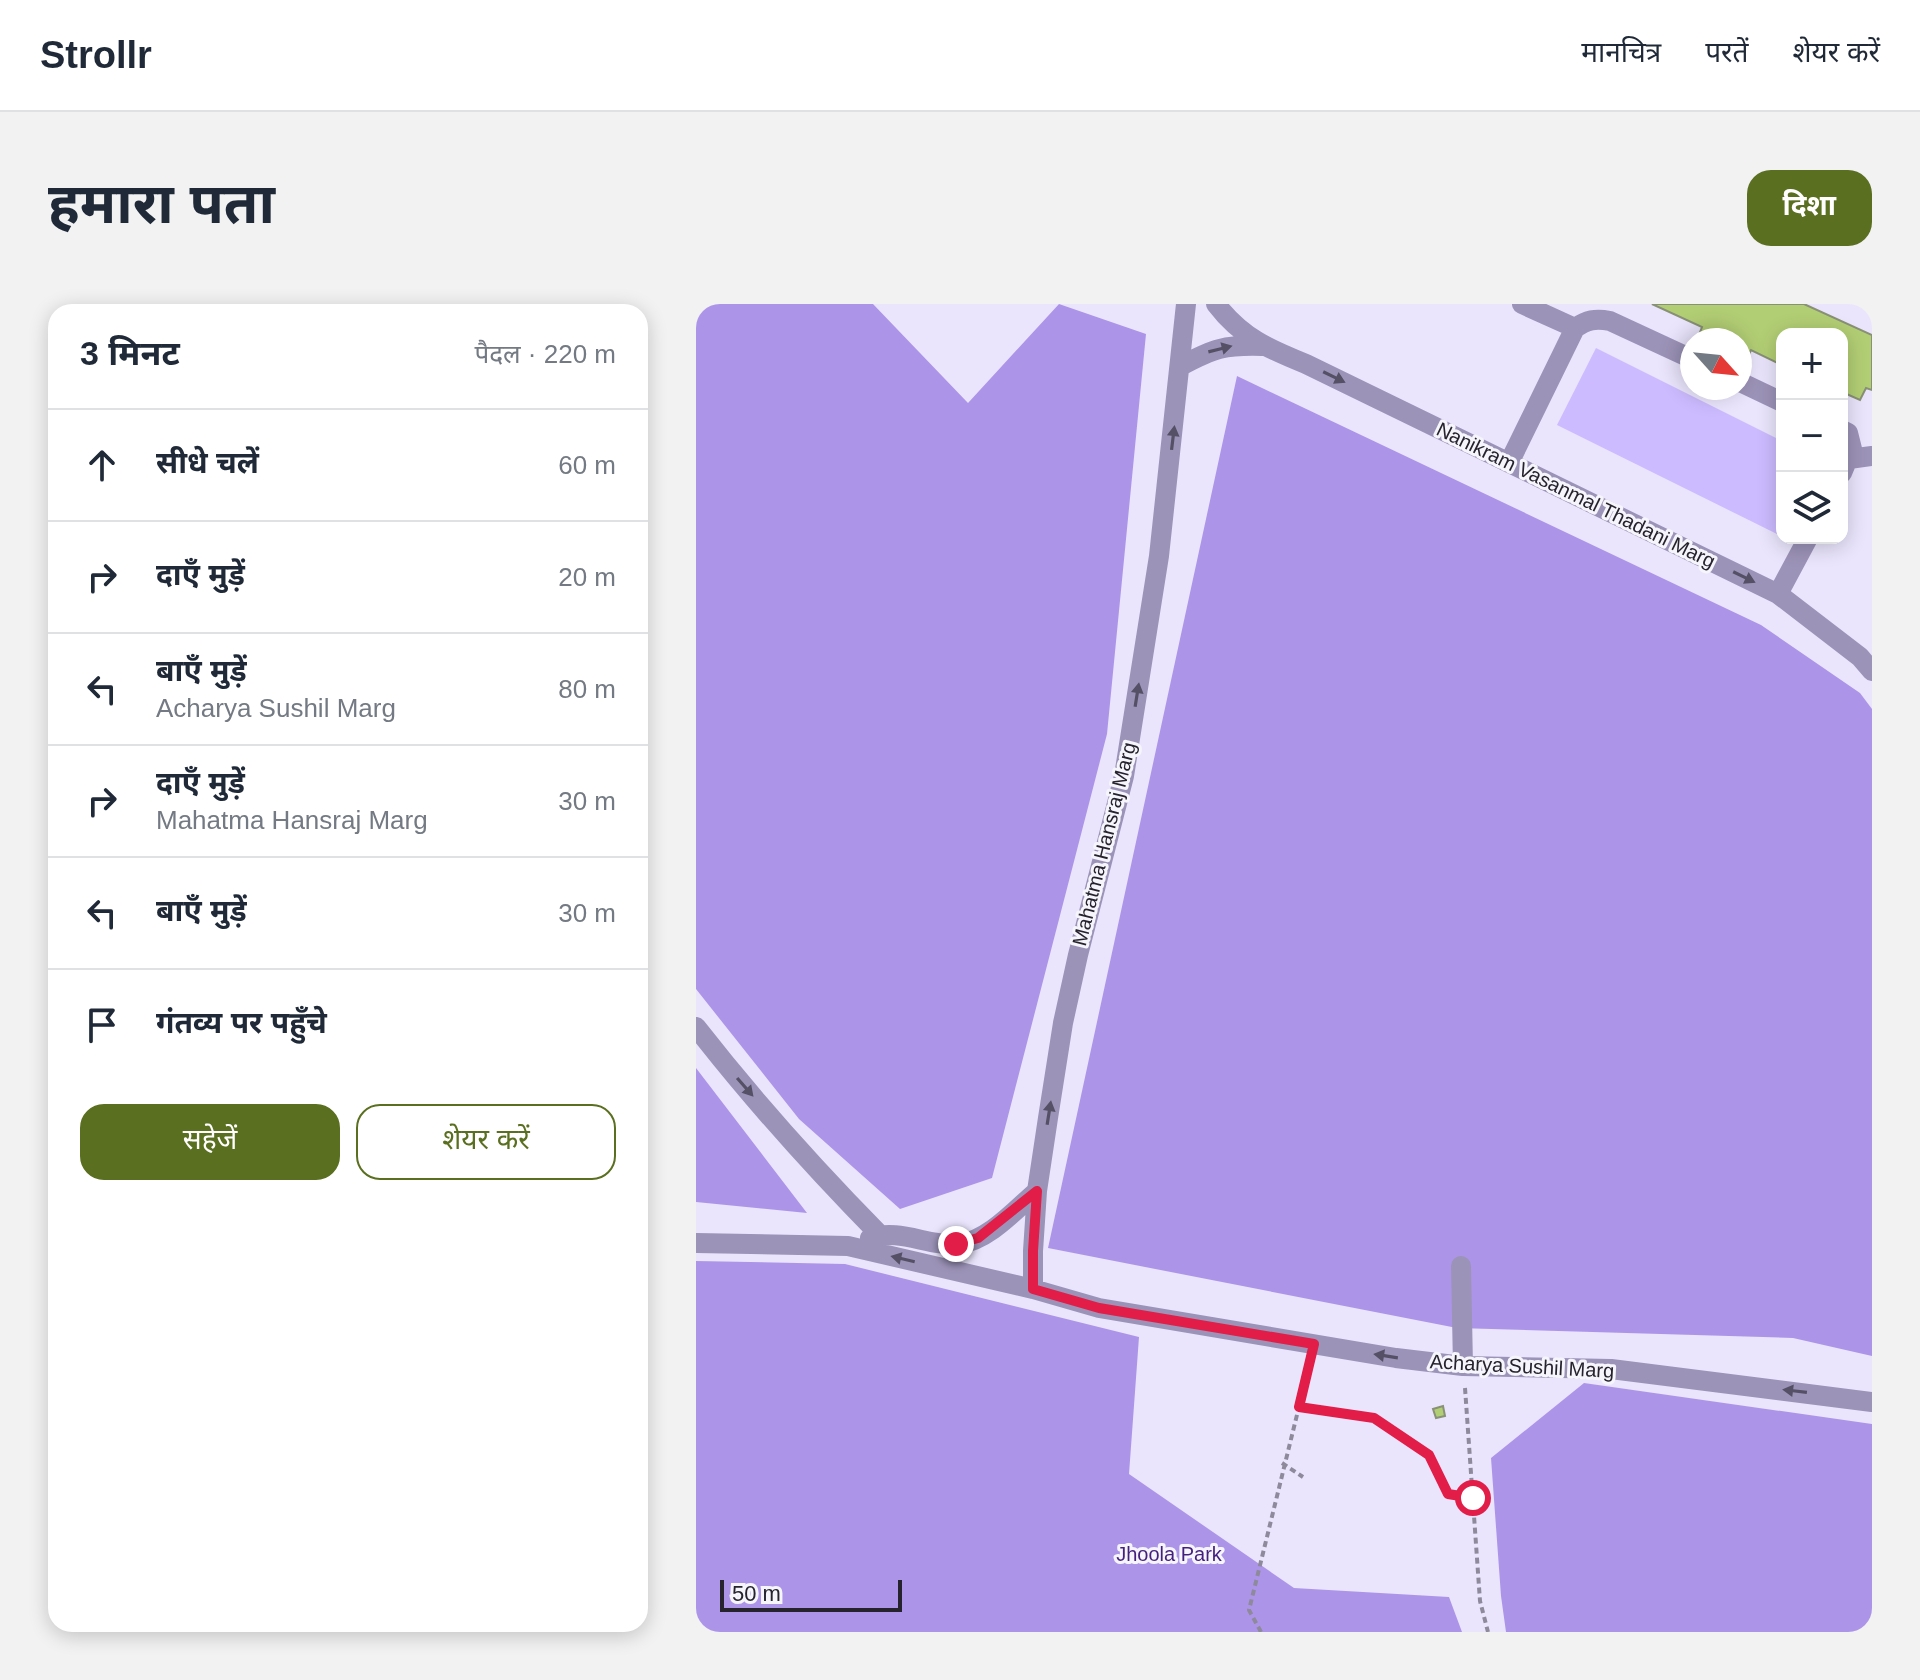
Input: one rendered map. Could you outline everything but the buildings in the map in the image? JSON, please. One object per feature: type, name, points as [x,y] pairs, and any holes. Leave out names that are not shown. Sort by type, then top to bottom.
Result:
[{"type":"street","name":"Mahatma Hansraj Marg","points":[[1033,1289],[1037,1191],[1063,1023],[1124,776],[1159,556],[1186,304]]},
{"type":"street","points":[[1216,304],[1262,346]]},
{"type":"street","points":[[1522,304],[1575,328]]},
{"type":"street","points":[[1509,463],[1575,328],[1597,318],[1610,321],[1680,353]]},
{"type":"street","points":[[1181,366],[1207,352],[1229,346],[1262,346]]},
{"type":"street","name":"Nanikram Vasanmal Thadani Marg","points":[[1262,346],[1306,364],[1778,594],[1860,657],[1872,671]]},
{"type":"street","points":[[1752,388],[1778,400]]},
{"type":"street","points":[[1848,433],[1851,440],[1848,456]]},
{"type":"street","points":[[1848,465],[1872,456]]},
{"type":"street","points":[[1778,594],[1805,544]]},
{"type":"street","points":[[696,1027],[832,1186],[880,1235]]},
{"type":"street","points":[[696,1243],[848,1246],[880,1235],[901,1235],[956,1244],[968,1242],[995,1226],[1037,1191]]},
{"type":"street","name":"Acharya Sushil Marg","points":[[848,1246],[1033,1289],[1099,1308],[1314,1344],[1463,1366],[1611,1369],[1872,1402]]},
{"type":"street","points":[[1461,1266],[1463,1366]]},
{"type":"path","points":[[1261,1632],[1249,1610],[1314,1344]]},
{"type":"path","points":[[1463,1366],[1480,1601],[1488,1632]]},
{"type":"path","points":[[1299,1407],[1374,1418],[1429,1455],[1448,1494],[1473,1498]]},
{"type":"path","points":[[1282,1463],[1303,1477]]},
{"type":"shaded area","points":[[1596,348],[1680,390],[1680,400],[1700,400],[1776,438],[1776,534],[1557,425]]},
{"type":"green space","points":[[696,304],[873,304],[968,403],[1059,304],[1146,334],[1107,734],[992,1178],[900,1209],[799,1119],[696,989]]},
{"type":"green space","points":[[1237,376],[1761,625],[1860,693],[1872,709],[1872,1356],[1793,1338],[1457,1328],[1048,1248]]},
{"type":"green space","points":[[696,1068],[807,1213],[696,1202]]},
{"type":"green space","name":"Jhoola Park","points":[[696,1261],[845,1264],[1139,1337],[1129,1474],[1294,1588],[1449,1597],[1462,1632],[696,1632]]},
{"type":"green space","points":[[1584,1383],[1872,1424],[1872,1632],[1506,1632],[1491,1458]]},
{"type":"route","points":[[956,1244],[978,1238],[1037,1191],[1033,1289],[1099,1308],[1314,1344],[1299,1407],[1374,1418],[1429,1455],[1448,1494],[1473,1498]]}]
